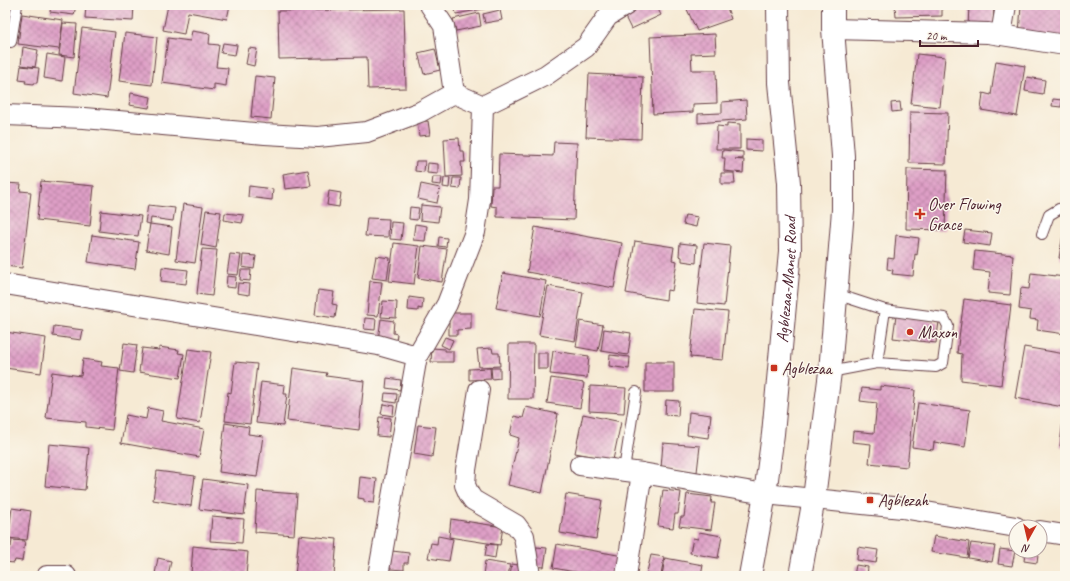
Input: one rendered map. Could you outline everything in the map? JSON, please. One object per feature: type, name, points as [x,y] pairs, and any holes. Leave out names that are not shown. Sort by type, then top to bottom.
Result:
[{"type":"main road","name":"Agblezaa-Manet Road","points":[[750,576],[765,494],[774,419],[790,251],[789,183],[779,83],[778,5]]},
{"type":"main road","points":[[800,576],[814,498],[830,372],[843,210],[843,156],[833,29],[833,5]]},
{"type":"street","points":[[430,5],[444,26],[454,93]]},
{"type":"street","points":[[483,106],[546,75],[586,47],[608,16],[626,5]]},
{"type":"street","points":[[1001,35],[1006,5]]},
{"type":"street","points":[[833,29],[988,33],[1065,45]]},
{"type":"street","points":[[454,93],[483,106]]},
{"type":"street","points":[[5,115],[84,118],[265,134],[318,137],[367,132],[420,112],[454,93]]},
{"type":"street","points":[[378,576],[417,356],[447,304],[476,232],[480,200],[483,106]]},
{"type":"street","points":[[5,284],[378,345],[417,356]]},
{"type":"street","points":[[479,390],[465,484],[473,500],[516,525],[524,536],[530,576]]},
{"type":"street","points":[[580,465],[633,472],[765,494],[902,508],[1008,526]]},
{"type":"street","points":[[626,576],[633,472]]},
{"type":"street","points":[[1048,532],[1065,535]]},
{"type":"street","points":[[47,576],[66,576]]},
{"type":"lane","points":[[11,42],[17,5]]},
{"type":"lane","points":[[1042,234],[1049,215],[1059,209],[1065,208]]},
{"type":"lane","points":[[830,372],[877,363],[936,367],[943,363],[948,326],[944,318],[885,310],[836,294]]},
{"type":"lane","points":[[877,363],[885,310]]},
{"type":"lane","points":[[633,472],[636,392]]},
{"type":"building","points":[[51,5],[76,5],[74,15],[50,12]]},
{"type":"building","points":[[86,5],[134,5],[133,21],[85,18]]},
{"type":"building","points":[[168,5],[230,5],[227,19],[188,12],[184,34],[163,30]]},
{"type":"building","points":[[454,5],[499,5],[499,6],[456,14]]},
{"type":"building","points":[[505,5],[519,5],[519,6],[505,8]]},
{"type":"building","points":[[645,5],[656,5],[661,15],[631,29],[624,15]]},
{"type":"building","points":[[685,5],[726,5],[731,19],[697,31]]},
{"type":"building","points":[[895,5],[942,5],[942,16],[896,17]]},
{"type":"building","points":[[969,5],[994,5],[993,29],[968,27]]},
{"type":"building","points":[[1021,5],[1065,5],[1065,39],[1019,35]]},
{"type":"building","points":[[404,9],[406,88],[368,89],[367,57],[279,59],[278,11]]},
{"type":"building","points":[[500,10],[502,20],[485,23],[483,14]]},
{"type":"building","points":[[479,13],[481,26],[456,31],[453,19]]},
{"type":"building","points":[[22,14],[63,20],[59,49],[18,44]]},
{"type":"building","points":[[63,23],[77,24],[74,57],[59,55]]},
{"type":"building","points":[[82,28],[115,32],[107,98],[74,93]]},
{"type":"building","points":[[192,31],[210,34],[209,44],[219,45],[216,67],[228,68],[226,86],[214,84],[214,90],[162,83],[168,38],[190,41]]},
{"type":"building","points":[[125,33],[157,37],[152,85],[119,81]]},
{"type":"building","points":[[715,34],[716,53],[691,54],[692,70],[716,70],[717,103],[693,104],[693,112],[653,114],[650,37]]},
{"type":"building","points":[[223,43],[237,45],[235,55],[221,53]]},
{"type":"building","points":[[23,47],[38,50],[35,67],[21,65]]},
{"type":"building","points":[[249,48],[257,49],[254,66],[246,64]]},
{"type":"building","points":[[435,49],[440,70],[424,74],[418,53]]},
{"type":"building","points":[[47,54],[65,57],[62,81],[44,78]]},
{"type":"building","points":[[917,54],[945,57],[940,107],[911,104]]},
{"type":"building","points":[[996,61],[1025,66],[1017,116],[981,110],[983,93],[991,95]]},
{"type":"building","points":[[21,66],[39,68],[37,83],[25,83],[26,81],[19,80]]},
{"type":"building","points":[[589,74],[643,77],[641,139],[586,137]]},
{"type":"building","points":[[255,76],[275,78],[271,119],[251,117]]},
{"type":"building","points":[[1027,77],[1045,80],[1043,94],[1025,91]]},
{"type":"building","points":[[131,93],[151,97],[149,108],[129,105]]},
{"type":"building","points":[[1053,99],[1062,100],[1061,107],[1052,106]]},
{"type":"building","points":[[746,100],[747,119],[698,123],[698,114],[722,113],[722,102]]},
{"type":"building","points":[[900,102],[901,111],[892,112],[891,103]]},
{"type":"building","points":[[910,112],[948,113],[946,164],[909,163]]},
{"type":"building","points":[[428,121],[430,135],[419,136],[417,122]]},
{"type":"building","points":[[727,123],[740,124],[740,149],[716,149],[717,126],[727,127]]},
{"type":"building","points":[[459,138],[460,151],[464,151],[465,162],[461,162],[462,176],[446,177],[444,139]]},
{"type":"building","points":[[746,139],[762,140],[762,151],[746,150]]},
{"type":"building","points":[[554,142],[577,143],[574,220],[497,217],[497,207],[491,206],[492,186],[498,186],[499,154],[553,156]]},
{"type":"building","points":[[723,150],[743,152],[743,159],[735,159],[744,160],[743,173],[724,171],[725,158],[722,158]]},
{"type":"building","points":[[416,161],[425,161],[424,172],[415,171]]},
{"type":"building","points":[[428,163],[438,164],[438,174],[427,173]]},
{"type":"building","points":[[907,169],[947,170],[945,230],[906,229]]},
{"type":"building","points":[[308,170],[311,186],[285,189],[283,174]]},
{"type":"building","points":[[721,173],[734,173],[735,184],[721,184]]},
{"type":"building","points":[[433,177],[442,177],[441,185],[432,184]]},
{"type":"building","points":[[444,178],[450,178],[449,188],[443,187]]},
{"type":"building","points":[[453,178],[461,178],[460,189],[452,188]]},
{"type":"building","points":[[41,181],[94,186],[90,226],[37,220]]},
{"type":"building","points":[[5,183],[21,184],[20,191],[31,192],[22,268],[5,266]]},
{"type":"building","points":[[421,184],[440,188],[437,203],[418,199]]},
{"type":"building","points":[[249,186],[273,189],[272,200],[248,197]]},
{"type":"building","points":[[329,191],[341,193],[339,207],[327,205]]},
{"type":"building","points":[[183,204],[203,207],[195,263],[176,260]]},
{"type":"building","points":[[148,205],[175,208],[173,221],[151,218],[150,224],[145,223]]},
{"type":"building","points":[[421,205],[440,207],[438,222],[420,220]]},
{"type":"building","points":[[410,207],[419,208],[417,220],[409,219]]},
{"type":"building","points":[[206,210],[221,212],[216,248],[201,245]]},
{"type":"building","points":[[101,211],[141,216],[138,236],[99,231]]},
{"type":"building","points":[[225,213],[244,215],[242,223],[224,220]]},
{"type":"building","points":[[685,215],[698,217],[696,227],[683,224]]},
{"type":"building","points":[[367,218],[389,219],[388,237],[365,236]]},
{"type":"building","points":[[391,222],[403,223],[401,240],[390,239]]},
{"type":"building","points":[[150,224],[172,227],[169,254],[146,250]]},
{"type":"building","points":[[415,224],[427,226],[425,241],[413,240]]},
{"type":"building","points":[[535,227],[622,243],[614,288],[527,272]]},
{"type":"building","points":[[1065,228],[1065,259],[1059,258]]},
{"type":"building","points":[[965,230],[992,233],[990,246],[963,242]]},
{"type":"building","points":[[92,235],[139,242],[135,269],[88,262]]},
{"type":"building","points":[[896,235],[919,238],[917,255],[915,254],[913,276],[892,274],[893,270],[887,269],[888,258],[894,259]]},
{"type":"building","points":[[439,237],[447,238],[446,247],[438,246]]},
{"type":"building","points":[[635,241],[674,247],[672,260],[677,261],[672,291],[667,290],[666,300],[626,293]]},
{"type":"building","points":[[394,243],[419,246],[414,284],[389,281]]},
{"type":"building","points":[[680,243],[697,245],[696,263],[682,261],[682,257],[679,256]]},
{"type":"building","points":[[704,243],[730,246],[724,306],[697,303]]},
{"type":"building","points":[[422,246],[447,249],[442,282],[418,278]]},
{"type":"building","points":[[202,249],[217,250],[212,296],[197,294]]},
{"type":"building","points":[[975,251],[1013,255],[1010,295],[988,293],[990,272],[973,270]]},
{"type":"building","points":[[230,254],[241,255],[238,275],[227,274]]},
{"type":"building","points":[[243,255],[256,256],[254,269],[242,267]]},
{"type":"building","points":[[376,256],[390,258],[387,280],[372,278]]},
{"type":"building","points":[[162,267],[188,270],[186,284],[161,281]]},
{"type":"building","points":[[241,270],[251,270],[250,281],[240,280]]},
{"type":"building","points":[[503,273],[546,281],[540,316],[496,308]]},
{"type":"building","points":[[1031,273],[1065,277],[1065,334],[1037,330],[1038,320],[1030,319],[1031,311],[1019,309],[1021,288],[1029,289]]},
{"type":"building","points":[[227,276],[236,277],[235,288],[226,287]]},
{"type":"building","points":[[370,281],[382,282],[378,316],[367,315]]},
{"type":"building","points":[[238,283],[250,284],[249,295],[237,293]]},
{"type":"building","points":[[548,286],[583,292],[575,341],[539,335]]},
{"type":"building","points":[[318,290],[334,292],[332,304],[337,305],[335,318],[315,315]]},
{"type":"building","points":[[409,297],[423,299],[422,309],[418,308],[418,311],[408,310]]},
{"type":"building","points":[[964,299],[1011,305],[1001,385],[961,380],[962,354],[957,353]]},
{"type":"building","points":[[383,301],[397,302],[396,318],[381,317]]},
{"type":"building","points":[[695,309],[728,312],[723,360],[690,357]]},
{"type":"building","points":[[449,313],[471,313],[471,329],[457,330],[457,335],[449,335]]},
{"type":"building","points":[[896,316],[939,322],[936,343],[893,338]]},
{"type":"building","points":[[365,318],[376,319],[375,330],[364,329]]},
{"type":"building","points":[[381,319],[394,321],[393,333],[397,334],[396,342],[378,340]]},
{"type":"building","points":[[580,321],[603,325],[598,351],[576,347]]},
{"type":"building","points":[[54,326],[83,330],[81,340],[53,336]]},
{"type":"building","points":[[604,329],[631,333],[628,355],[601,351]]},
{"type":"building","points":[[5,332],[46,338],[41,373],[5,368],[7,346],[5,346]]},
{"type":"building","points":[[445,337],[453,340],[449,349],[441,345]]},
{"type":"building","points":[[124,343],[137,345],[133,373],[120,371]]},
{"type":"building","points":[[509,344],[534,344],[533,399],[508,399]]},
{"type":"building","points":[[159,347],[179,350],[178,353],[184,354],[180,378],[139,372],[142,348],[159,350]]},
{"type":"building","points":[[1024,347],[1065,354],[1065,393],[1063,407],[1015,398]]},
{"type":"building","points":[[432,348],[453,351],[453,362],[431,362]]},
{"type":"building","points":[[492,348],[493,353],[499,353],[500,366],[479,367],[477,349]]},
{"type":"building","points":[[188,349],[211,352],[200,423],[177,419]]},
{"type":"building","points":[[553,351],[589,356],[587,378],[550,374]]},
{"type":"building","points":[[538,353],[548,353],[548,369],[538,369]]},
{"type":"building","points":[[610,355],[630,357],[629,369],[609,366]]},
{"type":"building","points":[[83,359],[102,362],[101,366],[119,368],[112,430],[86,427],[86,422],[46,418],[52,372],[81,376]]},
{"type":"building","points":[[235,362],[257,364],[250,424],[225,421],[228,392],[231,393]]},
{"type":"building","points":[[645,362],[674,362],[674,392],[645,392]]},
{"type":"building","points":[[293,368],[327,373],[326,376],[364,381],[359,430],[287,421]]},
{"type":"building","points":[[490,368],[491,379],[469,380],[469,369]]},
{"type":"building","points":[[491,368],[500,368],[500,378],[492,379]]},
{"type":"building","points":[[387,378],[401,380],[400,390],[386,388]]},
{"type":"building","points":[[551,378],[584,383],[580,408],[547,403]]},
{"type":"building","points":[[261,382],[285,385],[284,394],[287,394],[283,426],[256,423]]},
{"type":"building","points":[[590,386],[626,388],[624,413],[589,411]]},
{"type":"building","points":[[880,386],[915,390],[907,467],[869,463],[871,444],[852,442],[853,431],[874,433],[877,403],[860,401],[862,388],[880,390]]},
{"type":"building","points":[[385,393],[397,394],[396,403],[384,401]]},
{"type":"building","points":[[666,400],[679,401],[678,416],[665,415]]},
{"type":"building","points":[[918,403],[970,410],[965,447],[934,442],[933,450],[912,447]]},
{"type":"building","points":[[383,404],[394,406],[393,416],[381,414]]},
{"type":"building","points":[[526,407],[558,414],[542,493],[508,485],[519,438],[510,435],[514,416],[523,418]]},
{"type":"building","points":[[148,408],[163,411],[161,421],[204,429],[199,457],[121,443],[126,415],[146,419]]},
{"type":"building","points":[[689,412],[711,415],[708,438],[687,435]]},
{"type":"building","points":[[583,414],[621,422],[613,460],[575,453]]},
{"type":"building","points":[[379,417],[391,418],[389,437],[377,436]]},
{"type":"building","points":[[1063,419],[1065,419],[1065,447],[1060,446]]},
{"type":"building","points":[[225,423],[249,427],[248,434],[263,436],[257,477],[219,472]]},
{"type":"building","points":[[418,425],[436,427],[432,457],[414,454]]},
{"type":"building","points":[[663,443],[700,446],[697,472],[661,468]]},
{"type":"building","points":[[49,444],[89,448],[85,490],[45,486]]},
{"type":"building","points":[[157,471],[195,476],[191,506],[153,500]]},
{"type":"building","points":[[360,477],[377,479],[374,503],[364,502],[364,499],[358,498]]},
{"type":"building","points":[[203,479],[248,485],[244,515],[199,509]]},
{"type":"building","points":[[663,490],[681,492],[678,514],[675,514],[673,528],[658,526]]},
{"type":"building","points":[[257,491],[297,494],[294,535],[255,532]]},
{"type":"building","points":[[566,494],[602,500],[596,539],[560,533]]},
{"type":"building","points":[[687,494],[712,497],[711,503],[715,503],[711,530],[679,526],[681,517],[684,517]]},
{"type":"building","points":[[12,508],[31,511],[27,540],[8,538]]},
{"type":"building","points":[[212,516],[244,519],[242,543],[210,541]]},
{"type":"building","points":[[451,519],[503,527],[500,545],[449,537]]},
{"type":"building","points":[[699,532],[722,536],[718,558],[690,553],[693,538],[698,539]]},
{"type":"building","points":[[299,535],[337,539],[334,576],[295,576]]},
{"type":"building","points":[[438,536],[453,539],[449,561],[428,558],[431,543],[437,544]]},
{"type":"building","points":[[934,536],[969,542],[967,558],[931,552]]},
{"type":"building","points":[[12,540],[25,541],[22,561],[15,560],[14,563],[5,562],[5,546],[11,547]]},
{"type":"building","points":[[971,543],[995,546],[992,562],[968,558]]},
{"type":"building","points":[[487,544],[497,545],[495,558],[485,556]]},
{"type":"building","points":[[557,544],[623,556],[620,576],[597,576],[553,568]]},
{"type":"building","points":[[193,546],[248,552],[246,576],[206,576],[191,574]]},
{"type":"building","points":[[536,547],[547,548],[544,567],[534,566]]},
{"type":"building","points":[[858,547],[878,550],[876,563],[857,560]]},
{"type":"building","points":[[1000,549],[1008,550],[1008,559],[1013,559],[1012,566],[998,564]]},
{"type":"building","points":[[392,551],[409,553],[408,563],[404,563],[404,570],[390,569]]},
{"type":"building","points":[[651,555],[664,557],[661,576],[646,576]]},
{"type":"building","points":[[158,558],[171,561],[168,576],[155,574]]},
{"type":"building","points":[[665,558],[703,565],[701,576],[662,576]]},
{"type":"building","points":[[1024,559],[1038,559],[1037,563],[1024,561]]},
{"type":"building","points":[[485,561],[510,565],[508,576],[483,576]]},
{"type":"building","points":[[512,564],[524,566],[523,576],[510,576]]},
{"type":"building","points":[[856,565],[868,567],[867,576],[854,576]]},
{"type":"place","name":"Over Flowing Grace","points":[[920,214]]},
{"type":"place","name":"Maxon","points":[[910,332]]},
{"type":"place","name":"Agblezaa","points":[[774,368]]},
{"type":"place","name":"Agblezah","points":[[870,500]]}]
